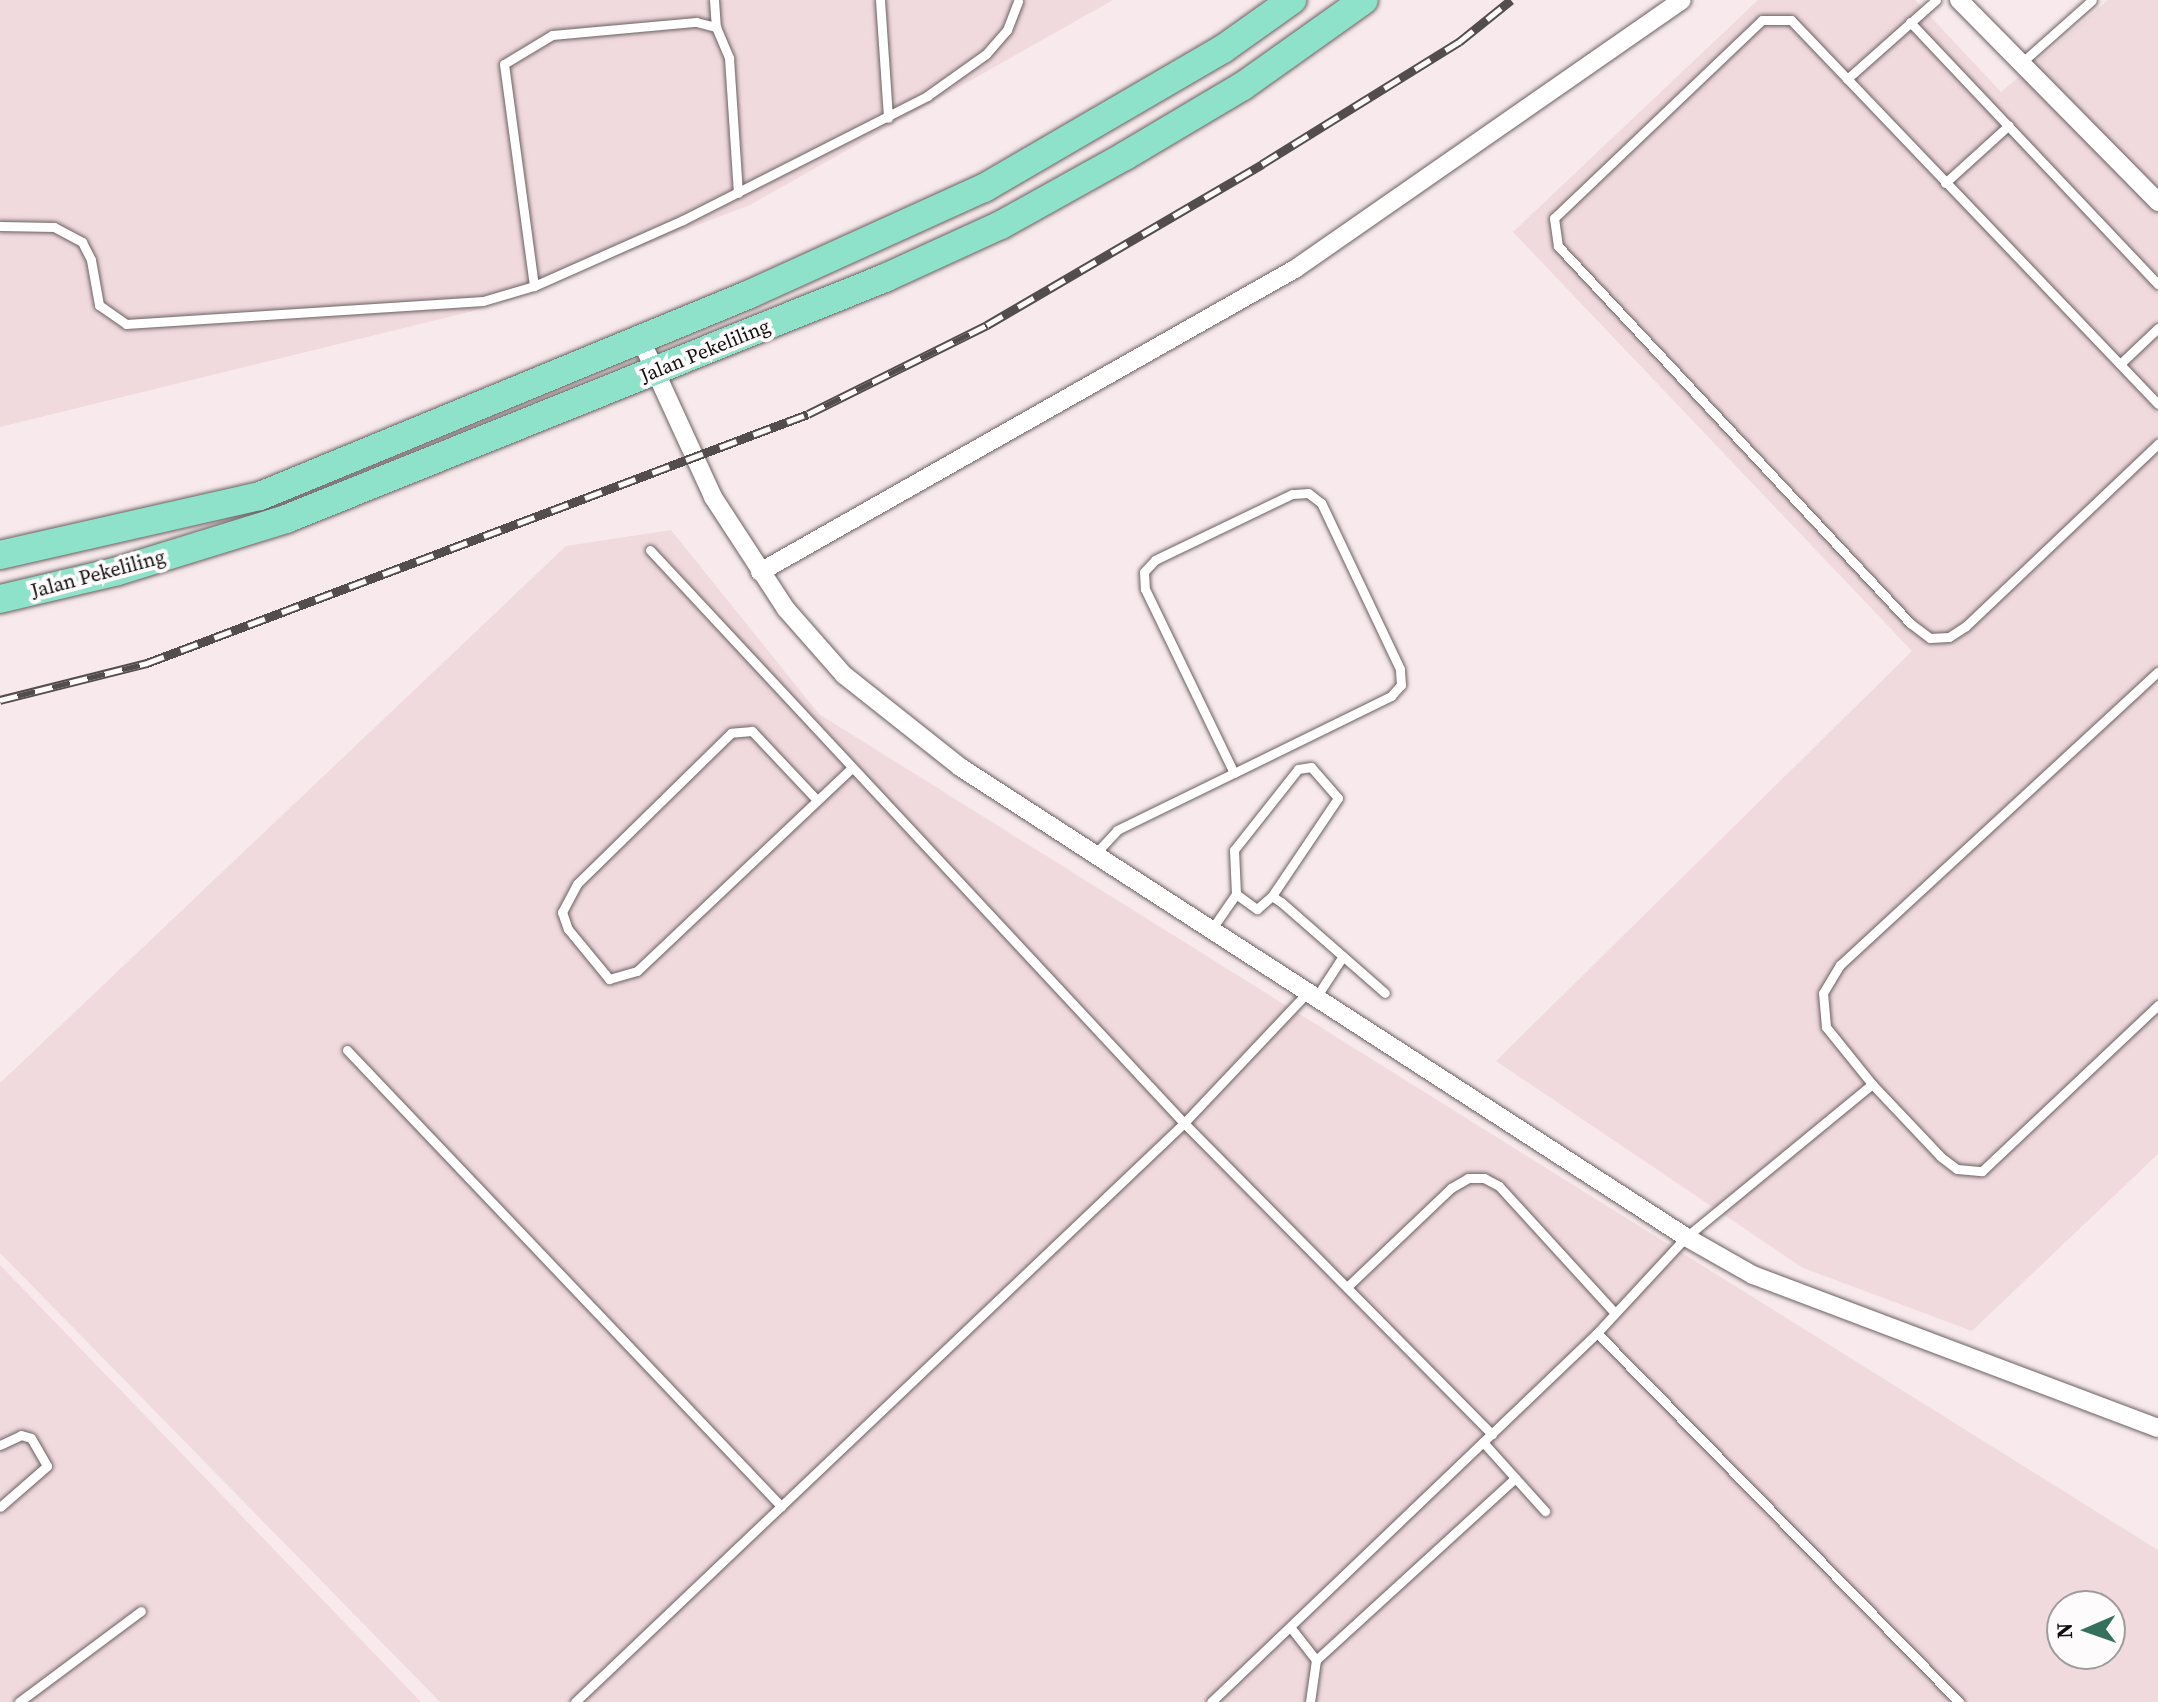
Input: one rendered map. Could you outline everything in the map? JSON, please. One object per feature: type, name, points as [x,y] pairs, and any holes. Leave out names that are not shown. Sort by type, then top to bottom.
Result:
[{"type":"main road","name":"Jalan Pekeliling","points":[[0,555],[260,496],[640,338],[984,188],[1223,49],[1292,0]]},
{"type":"main road","name":"Jalan Pekeliling","points":[[0,599],[118,571],[286,519],[885,278],[1001,225],[1243,86],[1364,0]]},
{"type":"street","points":[[760,572],[1295,269],[1682,0]]},
{"type":"street","points":[[1959,0],[2158,202]]},
{"type":"street","points":[[640,338],[713,497],[760,572],[844,675],[960,767],[1686,1237],[1753,1275],[2158,1428]]},
{"type":"lane","points":[[714,0],[716,27],[729,58],[738,193]]},
{"type":"lane","points":[[880,0],[888,118]]},
{"type":"lane","points":[[1847,79],[1936,0]]},
{"type":"lane","points":[[2020,64],[2092,0]]},
{"type":"lane","points":[[0,226],[54,227],[82,242],[91,260],[99,305],[126,324],[444,306],[534,286],[738,193],[888,118],[986,54],[1007,30],[1018,1]]},
{"type":"lane","points":[[2158,404],[1791,20],[1762,20],[1554,218],[1558,246],[1910,623],[1930,638],[1949,637],[1966,626],[2158,444]]},
{"type":"lane","points":[[534,286],[504,64],[552,35],[696,22],[716,27]]},
{"type":"lane","points":[[1910,22],[2158,284]]},
{"type":"lane","points":[[1945,183],[2009,125]]},
{"type":"lane","points":[[2120,364],[2158,328]]},
{"type":"lane","points":[[1095,854],[1117,830],[1234,773],[1391,696],[1401,685],[1400,669],[1321,503],[1308,493],[1279,500],[1155,560],[1144,572],[1145,589],[1234,773]]},
{"type":"lane","points":[[650,550],[1184,1123],[1492,1434]]},
{"type":"lane","points":[[2158,672],[1840,965],[1823,993],[1826,1027],[1872,1084],[1941,1157],[1957,1169],[1982,1171],[2158,1005]]},
{"type":"lane","points":[[817,800],[752,731],[731,733],[577,884],[562,912],[568,929],[609,979],[637,971],[852,768]]},
{"type":"lane","points":[[1211,930],[1236,894],[1234,850],[1298,769],[1311,767],[1338,798],[1272,896],[1257,909],[1236,894]]},
{"type":"lane","points":[[1272,896],[1385,993]]},
{"type":"lane","points":[[575,1702],[1184,1123],[1311,996],[1343,956]]},
{"type":"lane","points":[[347,1050],[781,1506]]},
{"type":"lane","points":[[1211,1702],[1597,1333],[1686,1237],[1872,1084]]},
{"type":"lane","points":[[1347,1287],[1451,1188],[1468,1178],[1484,1178],[1499,1186],[1614,1312]]},
{"type":"lane","points":[[1597,1333],[1959,1702]]},
{"type":"lane","points":[[0,1445],[21,1435],[31,1438],[47,1466],[0,1507]]},
{"type":"lane","points":[[1483,1442],[1545,1511]]},
{"type":"lane","points":[[1310,1702],[1316,1660],[1515,1478]]},
{"type":"lane","points":[[19,1702],[141,1611]]},
{"type":"lane","points":[[1291,1628],[1316,1660]]},
{"type":"shaded area","points":[[0,0],[1113,0],[750,205],[473,311],[0,427]]},
{"type":"shaded area","points":[[1758,0],[1915,0],[2001,92],[2108,0],[2158,0],[2158,1154],[1972,1331],[1803,1268],[1496,1061],[1912,651],[1513,232]]},
{"type":"shaded area","points":[[671,530],[819,714],[2158,1550],[2158,1702],[440,1702],[0,1253],[0,1083],[566,546]]},
{"type":"shaded area","points":[[0,1265],[421,1702],[0,1702]]},
{"type":"railway","points":[[0,700],[147,663],[808,414],[987,325],[1262,164],[1459,42],[1511,0]]}]
